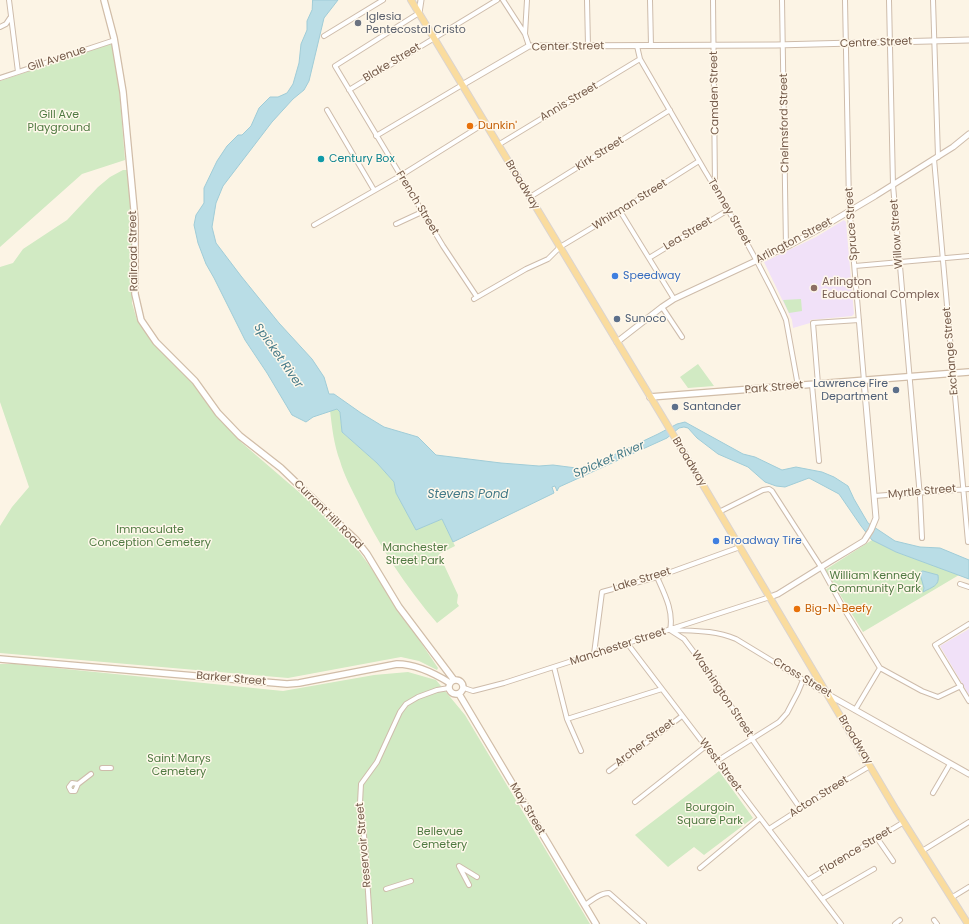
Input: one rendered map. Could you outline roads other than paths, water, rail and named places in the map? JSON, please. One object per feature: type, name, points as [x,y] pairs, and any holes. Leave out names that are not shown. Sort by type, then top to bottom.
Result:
[{"type":"main road","name":"Railroad Street","points":[[104,0],[115,40],[123,92],[135,220],[135,294],[141,320],[156,342],[195,381],[218,413],[240,436],[264,455]]},
{"type":"main road","name":"Broadway","points":[[411,0],[675,438],[870,766],[968,924]]},
{"type":"main road","name":"Park Street","points":[[650,397],[969,372]]},
{"type":"main road","name":"Currant Hill Road","points":[[264,455],[281,468],[356,540],[367,554],[399,607],[451,684]]},
{"type":"main road","name":"Barker Street","points":[[3,659],[287,684],[299,684],[397,664],[408,664],[438,676],[451,684]]},
{"type":"main road","points":[[461,682],[464,688],[459,694],[452,694],[451,684],[461,682]]},
{"type":"main road","name":"May Street","points":[[459,694],[596,924]]},
{"type":"street","points":[[9,0],[18,72]]},
{"type":"street","points":[[324,36],[383,0]]},
{"type":"street","points":[[419,13],[421,0]]},
{"type":"street","name":"Blake Street","points":[[349,90],[497,0]]},
{"type":"street","points":[[502,0],[525,34],[529,46]]},
{"type":"street","points":[[525,34],[527,0]]},
{"type":"street","points":[[587,0],[588,46]]},
{"type":"street","points":[[650,0],[651,46]]},
{"type":"street","name":"Camden Street","points":[[713,0],[715,186]]},
{"type":"street","name":"Chelmsford Street","points":[[782,0],[786,247]]},
{"type":"street","name":"Spruce Street","points":[[821,567],[864,541],[876,518],[849,211],[845,0]]},
{"type":"street","name":"Willow Street","points":[[890,0],[893,185],[922,538]]},
{"type":"street","name":"Exchange Street","points":[[933,0],[936,158],[943,258],[968,542]]},
{"type":"street","name":"French Street","points":[[419,13],[335,66],[442,246],[476,298]]},
{"type":"street","points":[[0,27],[9,21],[10,17]]},
{"type":"street","name":"Gill Avenue","points":[[0,78],[115,40]]},
{"type":"street","name":"Centre Street","points":[[783,45],[969,40]]},
{"type":"street","name":"Center Street","points":[[376,136],[529,46],[783,45]]},
{"type":"street","name":"Tenney Street","points":[[637,46],[640,59],[757,260],[786,320],[798,386]]},
{"type":"street","name":"Annis Street","points":[[498,145],[640,59]]},
{"type":"street","points":[[327,110],[374,190]]},
{"type":"street","name":"Kirk Street","points":[[530,197],[670,110]]},
{"type":"street","points":[[314,225],[400,176],[485,122]]},
{"type":"street","name":"Arlington Street","points":[[617,342],[674,299],[786,247],[893,185],[936,158],[969,134]]},
{"type":"street","name":"Whitman Street","points":[[476,298],[526,269],[548,259],[560,247],[699,161]]},
{"type":"street","name":"Lea Street","points":[[649,258],[728,210]]},
{"type":"street","points":[[620,211],[674,299]]},
{"type":"street","points":[[396,224],[422,212]]},
{"type":"street","points":[[855,266],[969,256]]},
{"type":"street","points":[[662,307],[682,337]]},
{"type":"street","points":[[819,461],[813,323],[859,320]]},
{"type":"street","points":[[719,512],[763,490],[769,489],[772,491],[821,567],[844,609],[880,668],[922,691],[938,697],[961,686]]},
{"type":"street","name":"Myrtle Street","points":[[874,496],[969,489]]},
{"type":"street","name":"Lake Street","points":[[594,654],[602,592],[657,576],[740,547]]},
{"type":"street","points":[[770,597],[778,594],[821,567]]},
{"type":"street","points":[[657,576],[669,607],[672,621],[670,630]]},
{"type":"street","points":[[960,584],[969,587]]},
{"type":"street","name":"Manchester Street","points":[[464,688],[473,691],[504,683],[770,597]]},
{"type":"street","points":[[969,624],[934,645],[969,701]]},
{"type":"street","name":"Cross Street","points":[[670,630],[710,631],[736,639],[827,694],[968,773]]},
{"type":"street","name":"Washington Street","points":[[670,630],[684,639],[714,678],[752,739],[800,808]]},
{"type":"street","name":"West Street","points":[[627,643],[841,924]]},
{"type":"street","points":[[554,667],[567,719],[581,751]]},
{"type":"street","points":[[855,710],[880,668]]},
{"type":"street","points":[[717,761],[779,722],[787,713],[803,680]]},
{"type":"street","name":"Reservoir Street","points":[[370,924],[365,844],[360,803],[362,784],[377,762],[400,712],[406,704],[418,697],[451,684]]},
{"type":"street","points":[[567,719],[662,689]]},
{"type":"street","name":"Archer Street","points":[[609,771],[682,716]]},
{"type":"street","points":[[635,802],[706,746]]},
{"type":"street","points":[[933,793],[950,764]]},
{"type":"street","name":"Acton Street","points":[[769,829],[800,808],[870,766]]},
{"type":"street","points":[[102,768],[111,768]]},
{"type":"street","points":[[78,784],[91,774]]},
{"type":"street","points":[[700,868],[760,818]]},
{"type":"street","name":"Florence Street","points":[[808,880],[904,822]]},
{"type":"street","points":[[922,851],[969,822]]},
{"type":"street","points":[[877,838],[893,861]]},
{"type":"street","points":[[469,885],[459,866],[477,877]]},
{"type":"street","points":[[822,899],[874,869]]},
{"type":"street","points":[[386,889],[411,881]]},
{"type":"street","points":[[951,898],[969,887]]},
{"type":"street","points":[[585,905],[597,896],[609,893],[644,924]]},
{"type":"street","points":[[895,924],[900,920]]},
{"type":"water","points":[[313,0],[338,0],[324,18],[309,81],[304,90],[293,99],[272,122],[223,186],[216,203],[212,227],[216,243],[241,276],[279,323],[312,359],[324,377],[329,394],[334,394],[384,427],[418,437],[436,455],[539,466],[553,465],[584,469],[677,424],[685,422],[743,454],[755,457],[782,470],[796,467],[822,472],[834,477],[848,486],[868,523],[895,541],[920,547],[940,548],[969,560],[969,579],[896,552],[872,540],[839,494],[809,478],[785,487],[776,486],[765,482],[748,467],[718,454],[697,438],[688,428],[684,427],[679,428],[667,438],[559,487],[557,491],[555,486],[552,487],[554,493],[453,542],[442,519],[416,530],[396,493],[394,482],[377,463],[342,432],[340,412],[337,409],[313,417],[306,422],[292,415],[245,340],[206,264],[198,243],[194,225],[196,215],[204,203],[204,188],[217,161],[227,146],[238,135],[242,135],[251,126],[259,108],[270,97],[278,97],[287,93],[293,84],[299,63],[301,44],[307,30],[307,21],[312,10]]},
{"type":"water","points":[[923,571],[938,575],[938,582],[935,586],[923,592],[924,588],[920,574]]},
{"type":"place","name":"Iglesia Pentecostal Cristo","points":[[358,23]]},
{"type":"place","name":"Dunkin'","points":[[470,126]]},
{"type":"place","name":"Century Box","points":[[321,159]]},
{"type":"place","name":"Speedway","points":[[615,276]]},
{"type":"place","name":"Arlington Educational Complex","points":[[814,288]]},
{"type":"place","name":"Sunoco","points":[[617,319]]},
{"type":"place","name":"Lawrence Fire Department","points":[[896,390]]},
{"type":"place","name":"Santander","points":[[675,407]]},
{"type":"place","name":"Broadway Tire","points":[[716,541]]},
{"type":"place","name":"Big-N-Beefy","points":[[797,609]]},
{"type":"park label","name":"Gill Ave Playground","points":[[59,121]]},
{"type":"park label","name":"Immaculate Conception Cemetery","points":[[150,536]]},
{"type":"park label","name":"Manchester Street Park","points":[[415,554]]},
{"type":"park label","name":"William Kennedy Community Park","points":[[875,582]]},
{"type":"park label","name":"Saint Marys Cemetery","points":[[179,765]]},
{"type":"park label","name":"Bourgoin Square Park","points":[[710,814]]},
{"type":"park label","name":"Bellevue Cemetery","points":[[440,838]]},
{"type":"water label","name":"Spicket River","points":[[278,356]]},
{"type":"water label","name":"Spicket River","points":[[609,460]]},
{"type":"water label","name":"Stevens Pond","points":[[468,495]]}]
